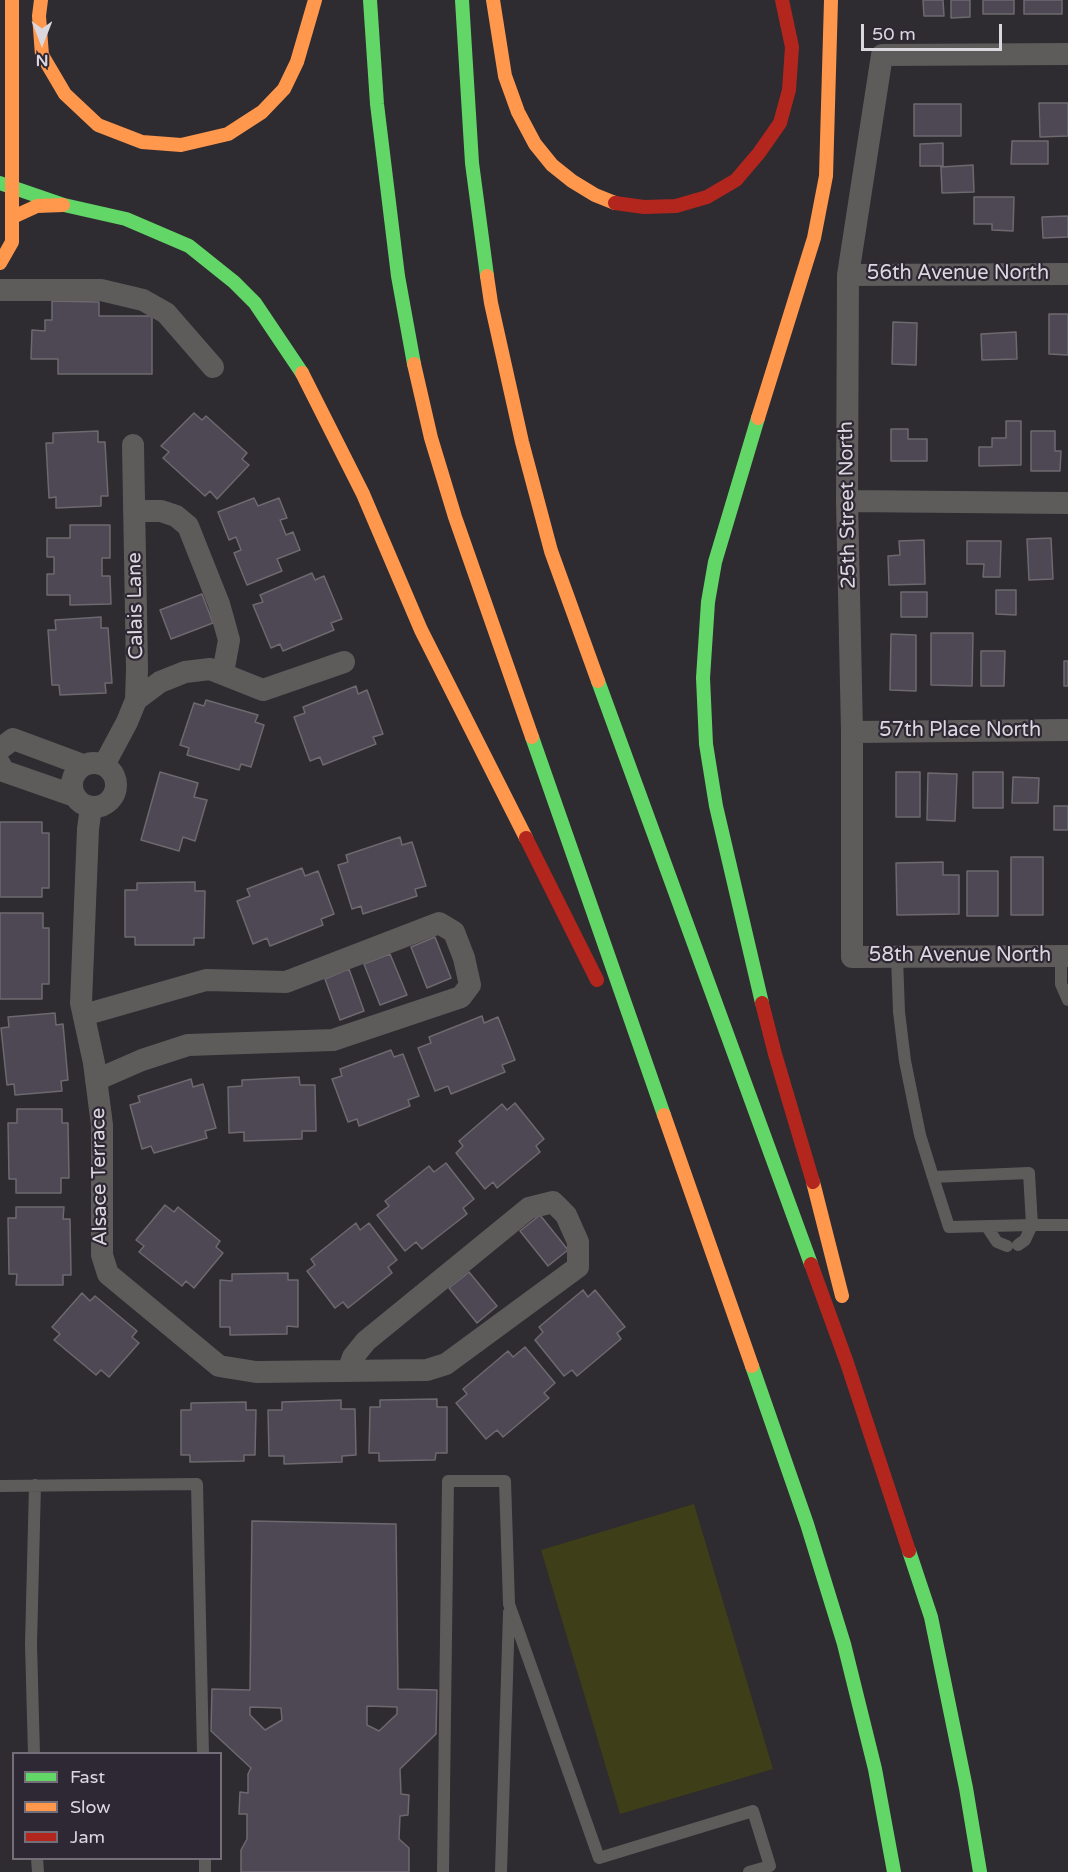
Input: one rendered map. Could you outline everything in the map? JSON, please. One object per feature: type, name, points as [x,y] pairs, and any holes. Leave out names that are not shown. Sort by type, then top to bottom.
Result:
[{"type":"main road","points":[[0,263],[12,242],[13,217],[6,184],[12,0]]},
{"type":"main road","points":[[41,0],[39,16],[42,55],[65,94],[98,125],[141,142],[181,145],[228,134],[262,112],[284,89],[297,62],[315,0]]},
{"type":"main road","points":[[370,0],[377,104],[398,276],[412,356],[431,438],[455,517],[807,1524],[837,1622],[875,1769],[894,1872]]},
{"type":"main road","points":[[462,0],[472,164],[491,303],[522,442],[551,551],[847,1364],[931,1617],[966,1788],[980,1872]]},
{"type":"main road","points":[[493,0],[505,76],[518,112],[535,144],[552,165],[595,195],[616,204],[644,207],[676,206],[707,197],[736,180],[765,146],[780,123],[789,90],[792,47],[782,0]]},
{"type":"main road","points":[[831,0],[826,176],[816,227],[798,292],[731,503],[715,562],[708,602],[703,678],[706,744],[718,817],[775,1054],[842,1289],[847,1364]]},
{"type":"main road","points":[[6,184],[64,205],[126,219],[189,246],[234,282],[255,303],[303,375],[358,484],[421,630],[602,989]]},
{"type":"main road","points":[[13,217],[37,206],[64,205]]},
{"type":"main road","points":[[617,1021],[671,1140]]},
{"type":"street","name":"25th Street North","points":[[852,957],[852,732],[847,501],[848,275],[882,55],[1068,54]]},
{"type":"street","points":[[0,263],[0,292],[101,290],[143,300],[166,313],[213,367]]},
{"type":"street","name":"56th Avenue North","points":[[848,275],[1068,274]]},
{"type":"street","name":"Calais Lane","points":[[94,765],[127,722],[136,700],[133,445]]},
{"type":"street","points":[[847,501],[1068,503]]},
{"type":"street","points":[[134,511],[161,511],[176,516],[188,526],[219,604],[230,640],[223,673]]},
{"type":"street","name":"Calais Lane","points":[[136,700],[160,682],[185,672],[210,669],[264,690],[344,662]]},
{"type":"street","name":"57th Place North","points":[[852,732],[1068,730]]},
{"type":"street","points":[[0,748],[13,739],[94,765],[114,777],[115,792],[106,803],[83,801],[3,771],[0,764]]},
{"type":"street","points":[[83,801],[72,782],[74,776],[94,765]]},
{"type":"street","name":"Alsace Terrace","points":[[83,801],[88,829],[81,1003],[102,1125],[102,1255],[108,1275],[219,1366],[256,1372],[348,1371],[427,1370],[446,1364],[578,1267],[578,1242],[566,1215],[553,1202],[529,1208],[366,1341],[352,1357],[348,1371]]},
{"type":"street","points":[[84,1015],[206,980],[286,982],[439,923],[453,932],[464,958],[470,985],[461,997],[333,1040],[188,1046],[142,1060],[96,1080]]},
{"type":"street","name":"58th Avenue North","points":[[852,957],[1065,956]]},
{"type":"lane","points":[[1065,956],[1062,984],[1068,1000]]},
{"type":"lane","points":[[897,957],[899,1012],[905,1061],[920,1135],[949,1227],[1068,1225]]},
{"type":"lane","points":[[933,1177],[1029,1173],[1032,1225],[1025,1240],[1012,1246],[997,1242],[987,1227]]},
{"type":"lane","points":[[443,1872],[448,1481],[505,1481],[509,1604],[501,1872]]},
{"type":"lane","points":[[0,1485],[197,1484],[203,1752]]},
{"type":"lane","points":[[34,1752],[31,1644],[35,1485]]},
{"type":"lane","points":[[509,1604],[599,1858],[753,1811],[770,1866],[750,1872]]},
{"type":"shaded area","points":[[694,1504],[773,1769],[620,1814],[541,1550]]},
{"type":"building","points":[[923,0],[943,0],[944,16],[924,16]]},
{"type":"building","points":[[951,0],[970,0],[970,17],[951,18]]},
{"type":"building","points":[[983,0],[1014,0],[1014,14],[983,14]]},
{"type":"building","points":[[1024,0],[1062,0],[1062,14],[1024,14]]},
{"type":"building","points":[[1039,103],[1068,103],[1068,136],[1040,137]]},
{"type":"building","points":[[914,104],[961,104],[961,136],[914,136]]},
{"type":"building","points":[[1012,141],[1048,141],[1048,164],[1011,164]]},
{"type":"building","points":[[943,143],[943,166],[920,166],[920,144]]},
{"type":"building","points":[[973,165],[974,192],[942,193],[941,167]]},
{"type":"building","points":[[974,197],[1014,197],[1013,231],[992,230],[992,224],[974,224]]},
{"type":"building","points":[[1068,216],[1068,237],[1043,238],[1042,217]]},
{"type":"building","points":[[52,301],[99,302],[99,316],[152,316],[152,374],[58,374],[58,359],[31,359],[32,330],[45,331],[45,320],[52,320]]},
{"type":"building","points":[[1049,314],[1068,314],[1068,355],[1049,354]]},
{"type":"building","points":[[893,322],[917,323],[916,365],[892,364]]},
{"type":"building","points":[[1016,332],[1017,359],[982,360],[981,334]]},
{"type":"building","points":[[194,413],[202,420],[206,416],[247,453],[242,459],[249,465],[217,499],[210,491],[205,496],[163,458],[169,452],[161,446]]},
{"type":"building","points":[[1006,421],[1021,421],[1021,465],[979,466],[979,447],[992,447],[992,438],[1006,438]]},
{"type":"building","points":[[891,429],[908,429],[908,439],[927,439],[927,461],[891,461]]},
{"type":"building","points":[[98,431],[98,442],[105,442],[108,496],[101,496],[101,506],[56,508],[56,497],[49,498],[46,443],[53,443],[53,433]]},
{"type":"building","points":[[1031,431],[1055,431],[1055,451],[1061,451],[1060,471],[1031,471]]},
{"type":"building","points":[[254,498],[258,506],[279,498],[287,518],[280,520],[286,535],[293,532],[300,550],[277,559],[282,571],[247,585],[234,553],[241,550],[236,537],[229,540],[218,512]]},
{"type":"building","points":[[70,525],[110,525],[110,558],[102,558],[102,576],[110,576],[111,604],[70,605],[70,595],[47,595],[47,574],[54,574],[54,557],[47,557],[47,538],[70,538]]},
{"type":"building","points":[[1051,538],[1053,579],[1029,580],[1027,539]]},
{"type":"building","points":[[924,540],[925,584],[889,585],[888,556],[900,555],[899,541]]},
{"type":"building","points":[[967,541],[1001,541],[1000,577],[983,577],[984,564],[967,564]]},
{"type":"building","points":[[312,573],[315,580],[324,576],[342,619],[331,623],[334,630],[283,651],[280,644],[271,648],[253,605],[263,602],[260,595]]},
{"type":"building","points":[[996,590],[1016,590],[1016,615],[996,614]]},
{"type":"building","points":[[901,592],[927,592],[927,617],[901,617]]},
{"type":"building","points":[[202,594],[213,623],[171,639],[160,610]]},
{"type":"building","points":[[101,617],[101,628],[108,628],[112,683],[105,683],[106,693],[60,695],[59,685],[52,685],[48,630],[56,630],[55,620]]},
{"type":"building","points":[[931,633],[973,633],[972,686],[931,685]]},
{"type":"building","points":[[891,634],[916,635],[916,691],[890,690]]},
{"type":"building","points":[[981,651],[1005,651],[1004,686],[981,686]]},
{"type":"building","points":[[1064,661],[1068,661],[1068,686],[1064,686]]},
{"type":"building","points":[[356,686],[358,694],[367,690],[383,734],[373,737],[376,744],[323,765],[320,757],[310,761],[294,717],[305,713],[303,707]]},
{"type":"building","points":[[206,700],[258,715],[255,722],[264,725],[251,767],[241,764],[239,770],[187,755],[189,748],[180,745],[194,703],[204,706]]},
{"type":"building","points":[[160,772],[198,783],[194,797],[207,800],[195,841],[183,837],[179,851],[141,840]]},
{"type":"building","points":[[896,772],[920,772],[920,817],[896,817]]},
{"type":"building","points":[[973,772],[1003,772],[1003,808],[973,808]]},
{"type":"building","points":[[928,773],[957,774],[955,821],[927,820]]},
{"type":"building","points":[[1013,777],[1039,778],[1038,803],[1012,803]]},
{"type":"building","points":[[1054,806],[1068,806],[1068,830],[1054,830]]},
{"type":"building","points":[[0,822],[42,822],[42,833],[49,833],[49,888],[42,888],[42,897],[0,897]]},
{"type":"building","points":[[400,837],[402,845],[412,842],[426,886],[415,889],[417,896],[363,914],[361,906],[352,909],[338,865],[348,862],[346,855]]},
{"type":"building","points":[[1011,857],[1043,857],[1043,915],[1011,915]]},
{"type":"building","points":[[943,862],[943,875],[959,875],[959,914],[897,915],[896,863]]},
{"type":"building","points":[[302,868],[305,876],[318,871],[334,914],[321,919],[323,925],[270,946],[267,938],[253,944],[237,901],[250,896],[247,889]]},
{"type":"building","points":[[967,871],[998,871],[998,916],[967,916]]},
{"type":"building","points":[[195,882],[195,891],[205,891],[204,938],[194,938],[194,945],[135,945],[135,937],[125,937],[125,890],[137,890],[137,883]]},
{"type":"building","points":[[0,913],[43,913],[43,928],[49,928],[49,984],[42,984],[42,999],[0,999]]},
{"type":"building","points":[[435,937],[451,978],[427,988],[411,947]]},
{"type":"building","points":[[390,954],[407,995],[380,1005],[364,964]]},
{"type":"building","points":[[349,969],[364,1011],[340,1020],[325,979]]},
{"type":"building","points":[[55,1013],[56,1025],[63,1024],[68,1080],[61,1081],[62,1091],[15,1095],[14,1084],[7,1085],[1,1028],[9,1027],[8,1017]]},
{"type":"building","points":[[482,1016],[484,1023],[498,1017],[515,1060],[502,1065],[505,1072],[451,1094],[448,1086],[435,1091],[418,1048],[431,1043],[429,1037]]},
{"type":"building","points":[[391,1050],[394,1057],[403,1054],[419,1096],[408,1100],[410,1106],[359,1126],[357,1119],[348,1122],[332,1079],[342,1076],[340,1069]]},
{"type":"building","points":[[299,1077],[300,1085],[315,1085],[316,1131],[302,1131],[302,1139],[244,1141],[244,1132],[229,1133],[228,1087],[242,1086],[242,1080]]},
{"type":"building","points":[[191,1079],[193,1087],[203,1084],[216,1128],[205,1131],[207,1138],[154,1153],[151,1146],[142,1149],[130,1105],[140,1102],[138,1096]]},
{"type":"building","points":[[515,1103],[544,1139],[536,1146],[540,1152],[497,1188],[493,1182],[485,1189],[456,1153],[463,1146],[459,1141],[502,1104],[507,1110]]},
{"type":"building","points":[[17,1109],[62,1109],[62,1123],[68,1123],[69,1178],[61,1178],[61,1193],[16,1193],[16,1179],[9,1179],[8,1123],[17,1123]]},
{"type":"building","points":[[446,1163],[474,1199],[463,1208],[467,1214],[422,1249],[416,1242],[405,1251],[377,1215],[389,1206],[385,1201],[429,1166],[434,1172]]},
{"type":"building","points":[[165,1205],[174,1212],[178,1207],[220,1241],[216,1247],[223,1253],[194,1288],[186,1281],[182,1286],[139,1252],[144,1246],[136,1240]]},
{"type":"building","points":[[16,1207],[64,1207],[63,1219],[70,1219],[71,1275],[63,1275],[63,1285],[16,1285],[17,1274],[9,1274],[8,1218],[16,1218]]},
{"type":"building","points":[[540,1215],[568,1250],[548,1266],[520,1231]]},
{"type":"building","points":[[356,1223],[360,1230],[369,1223],[397,1260],[388,1267],[392,1273],[348,1308],[343,1302],[335,1308],[307,1271],[315,1265],[311,1259]]},
{"type":"building","points":[[469,1272],[497,1306],[477,1323],[449,1288]]},
{"type":"building","points":[[288,1273],[288,1280],[298,1280],[298,1327],[287,1326],[287,1334],[230,1335],[230,1327],[220,1327],[220,1280],[232,1281],[232,1274]]},
{"type":"building","points":[[583,1290],[588,1297],[595,1290],[625,1327],[617,1333],[621,1339],[577,1376],[572,1370],[564,1376],[535,1340],[543,1332],[539,1327]]},
{"type":"building","points":[[82,1293],[90,1301],[95,1296],[137,1331],[132,1337],[139,1343],[109,1377],[101,1370],[96,1375],[54,1340],[60,1334],[52,1327]]},
{"type":"building","points":[[525,1347],[555,1383],[544,1393],[549,1398],[503,1437],[497,1430],[486,1439],[456,1403],[467,1394],[463,1389],[508,1351],[513,1357]]},
{"type":"building","points":[[437,1399],[437,1407],[447,1407],[447,1453],[436,1453],[435,1460],[379,1461],[379,1453],[369,1453],[370,1407],[380,1407],[380,1400]]},
{"type":"building","points":[[341,1400],[341,1409],[355,1409],[356,1455],[342,1456],[342,1462],[284,1464],[284,1456],[269,1456],[268,1410],[282,1410],[282,1402]]},
{"type":"building","points":[[246,1402],[246,1410],[256,1410],[255,1455],[244,1455],[244,1461],[190,1462],[190,1455],[181,1455],[181,1410],[191,1410],[191,1403]]},
{"type":"building","points":[[252,1521],[396,1524],[398,1689],[437,1690],[436,1734],[400,1769],[401,1794],[409,1795],[408,1815],[400,1816],[399,1839],[409,1848],[409,1872],[241,1872],[241,1850],[247,1839],[247,1814],[239,1814],[240,1792],[248,1793],[248,1774],[251,1768],[211,1731],[212,1689],[250,1690]],"holes":[[[367,1706],[397,1707],[397,1714],[379,1731],[367,1725]],[[250,1707],[281,1708],[282,1720],[265,1730],[250,1715]]]},
{"type":"traffic: fast","points":[[370,0],[377,104],[398,276],[414,364]]},
{"type":"traffic: fast","points":[[462,0],[472,163],[487,276]]},
{"type":"traffic: fast","points":[[0,183],[64,205],[126,219],[189,246],[234,282],[255,303],[302,373]]},
{"type":"traffic: fast","points":[[758,418],[715,562],[708,602],[703,678],[706,744],[716,806],[762,1003]]},
{"type":"traffic: fast","points":[[598,681],[811,1264]]},
{"type":"traffic: fast","points":[[532,737],[664,1115]]},
{"type":"traffic: fast","points":[[752,1366],[807,1524],[844,1644],[875,1769],[894,1872]]},
{"type":"traffic: fast","points":[[909,1551],[931,1617],[966,1788],[980,1872]]},
{"type":"traffic: slow","points":[[0,263],[12,242],[12,0]]},
{"type":"traffic: slow","points":[[41,0],[39,16],[42,55],[65,94],[98,125],[142,142],[181,145],[228,134],[262,112],[284,89],[297,62],[315,0]]},
{"type":"traffic: slow","points":[[493,0],[505,76],[518,112],[535,144],[552,165],[572,181],[595,195],[615,203]]},
{"type":"traffic: slow","points":[[758,418],[814,238],[826,176],[831,0]]},
{"type":"traffic: slow","points":[[13,217],[37,206],[63,205]]},
{"type":"traffic: slow","points":[[487,276],[522,442],[551,551],[598,681]]},
{"type":"traffic: slow","points":[[414,364],[431,438],[455,517],[532,737]]},
{"type":"traffic: slow","points":[[302,373],[363,494],[421,630],[526,838]]},
{"type":"traffic: slow","points":[[664,1115],[752,1366]]},
{"type":"traffic: slow","points":[[813,1182],[842,1296]]},
{"type":"traffic: jam","points":[[615,203],[644,207],[676,206],[707,197],[736,180],[759,153],[780,123],[789,90],[792,47],[782,0]]},
{"type":"traffic: jam","points":[[526,838],[597,980]]},
{"type":"traffic: jam","points":[[762,1003],[813,1182]]},
{"type":"traffic: jam","points":[[811,1264],[847,1363],[909,1551]]}]
